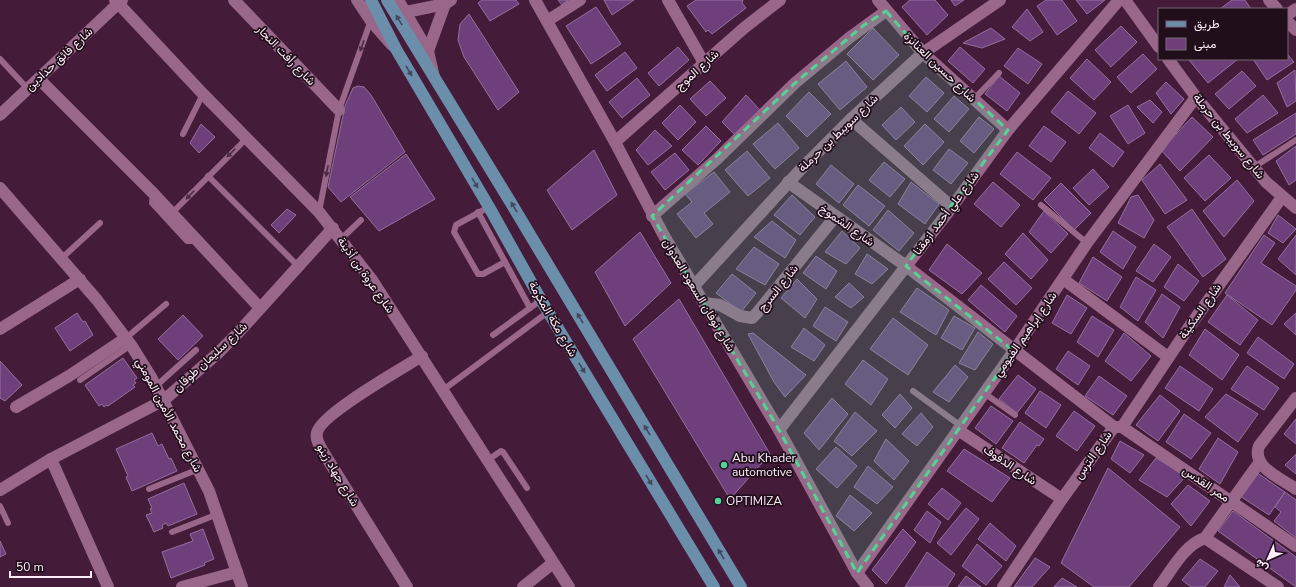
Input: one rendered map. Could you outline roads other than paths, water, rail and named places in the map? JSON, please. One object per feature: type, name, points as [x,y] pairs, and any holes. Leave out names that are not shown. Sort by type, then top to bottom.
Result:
[{"type":"main road","name":"شارع مكة المكرمة","points":[[387,0],[741,587]]},
{"type":"main road","name":"شارع مكة المكرمة","points":[[374,5],[396,49],[489,207],[541,300],[713,587]]},
{"type":"street","name":"شارع رأفت النجار","points":[[234,0],[338,110]]},
{"type":"street","name":"شارع مكة المكرمة","points":[[357,0],[371,21],[396,49]]},
{"type":"street","name":"شارع مكة المكرمة","points":[[398,0],[428,51],[434,77]]},
{"type":"street","name":"شارع نوفان السعود العدوان","points":[[535,0],[615,142],[652,216],[779,430],[858,574],[868,587]]},
{"type":"street","points":[[547,22],[580,0]]},
{"type":"street","points":[[668,0],[704,63]]},
{"type":"street","name":"شارع الموج","points":[[615,142],[704,63],[766,4],[780,0]]},
{"type":"street","name":"شارع حسين العنانزة","points":[[878,0],[923,54],[1008,130]]},
{"type":"street","name":"شارع سويبط بن حرملة","points":[[694,286],[788,182],[851,119],[923,54],[1000,0]]},
{"type":"street","name":"شارع علي أحمد ازمقنا","points":[[779,430],[952,207],[1008,130],[1119,0]]},
{"type":"street","points":[[1125,0],[1158,46]]},
{"type":"street","points":[[1269,0],[1276,8]]},
{"type":"street","name":"شارع فائق حدادين","points":[[0,115],[119,1]]},
{"type":"street","name":"شارع عروة بن أذينة","points":[[119,1],[203,94],[319,212],[342,239],[372,280],[422,356],[569,587]]},
{"type":"street","points":[[406,12],[448,2]]},
{"type":"street","points":[[428,51],[448,2]]},
{"type":"street","points":[[652,216],[718,158],[795,83],[849,38],[886,11]]},
{"type":"street","points":[[1288,22],[1296,30]]},
{"type":"street","name":"شارع سويبط بن حرملة","points":[[1169,60],[1196,97],[1254,167],[1282,197],[1296,208]]},
{"type":"street","points":[[39,79],[153,193],[260,308]]},
{"type":"street","name":"شارع إبراهيم الفيومي","points":[[858,574],[959,428],[1014,352],[1087,243],[1196,97]]},
{"type":"street","points":[[851,119],[952,207]]},
{"type":"street","name":"شارع الشموخ","points":[[788,182],[835,217],[906,266],[1014,352]]},
{"type":"street","name":"شارع محمد الأمين المومني","points":[[0,188],[77,275],[97,300],[128,342],[156,386],[199,469],[218,514],[242,587]]},
{"type":"street","name":"شارع السكينة","points":[[1118,427],[1282,197]]},
{"type":"street","name":"شارع السرج","points":[[704,303],[720,305],[740,316],[752,318],[757,314],[835,217]]},
{"type":"street","name":"شارع سليمان طوقان","points":[[0,490],[51,459],[164,400],[217,354],[333,228]]},
{"type":"street","points":[[0,329],[77,275]]},
{"type":"street","points":[[1063,280],[1168,357]]},
{"type":"street","points":[[16,407],[128,342]]},
{"type":"street","name":"شارع الترس","points":[[1003,587],[1062,499],[1118,427],[1014,352]]},
{"type":"street","name":"شارع جهاد زينو","points":[[407,587],[325,455],[318,442],[316,433],[325,419],[422,356]]},
{"type":"street","points":[[1296,398],[1256,452],[1259,463],[1296,489]]},
{"type":"street","name":"ممر القدس","points":[[1118,427],[1232,501],[1296,546]]},
{"type":"street","name":"شارع الدفوف","points":[[959,428],[1062,499]]},
{"type":"street","points":[[51,459],[108,587]]},
{"type":"street","points":[[1159,587],[1190,546],[1205,538],[1259,463]]},
{"type":"street","points":[[1205,538],[1278,587]]},
{"type":"street","points":[[523,587],[553,563]]},
{"type":"street","points":[[182,587],[237,572]]},
{"type":"lane","points":[[319,212],[338,110],[371,21],[374,5]]},
{"type":"lane","points":[[0,59],[28,89]]},
{"type":"lane","points":[[974,99],[999,73]]},
{"type":"lane","points":[[183,134],[203,94]]},
{"type":"lane","points":[[172,213],[247,138]]},
{"type":"lane","points":[[1254,167],[1296,140]]},
{"type":"lane","points":[[208,176],[298,266]]},
{"type":"lane","points":[[153,193],[152,202],[187,241],[197,241]]},
{"type":"lane","points":[[1041,205],[1087,243]]},
{"type":"lane","points":[[489,207],[456,225],[454,232],[478,274],[483,274],[505,262]]},
{"type":"lane","points":[[478,212],[530,308]]},
{"type":"lane","points":[[342,239],[361,220]]},
{"type":"lane","points":[[62,258],[100,223]]},
{"type":"lane","points":[[493,335],[541,300]]},
{"type":"lane","points":[[80,380],[128,342],[166,304]]},
{"type":"lane","points":[[443,390],[548,312]]},
{"type":"lane","points":[[156,386],[196,350]]},
{"type":"lane","points":[[913,391],[959,428]]},
{"type":"lane","points":[[984,393],[1015,415]]},
{"type":"lane","points":[[488,460],[501,451],[503,452],[527,488]]},
{"type":"lane","points":[[149,489],[199,469]]},
{"type":"lane","points":[[0,506],[8,523]]},
{"type":"lane","points":[[172,532],[218,514]]},
{"type":"place","name":"Abu Khader automotive","points":[[724,465]]},
{"type":"place","name":"OPTIMIZA","points":[[718,501]]}]
